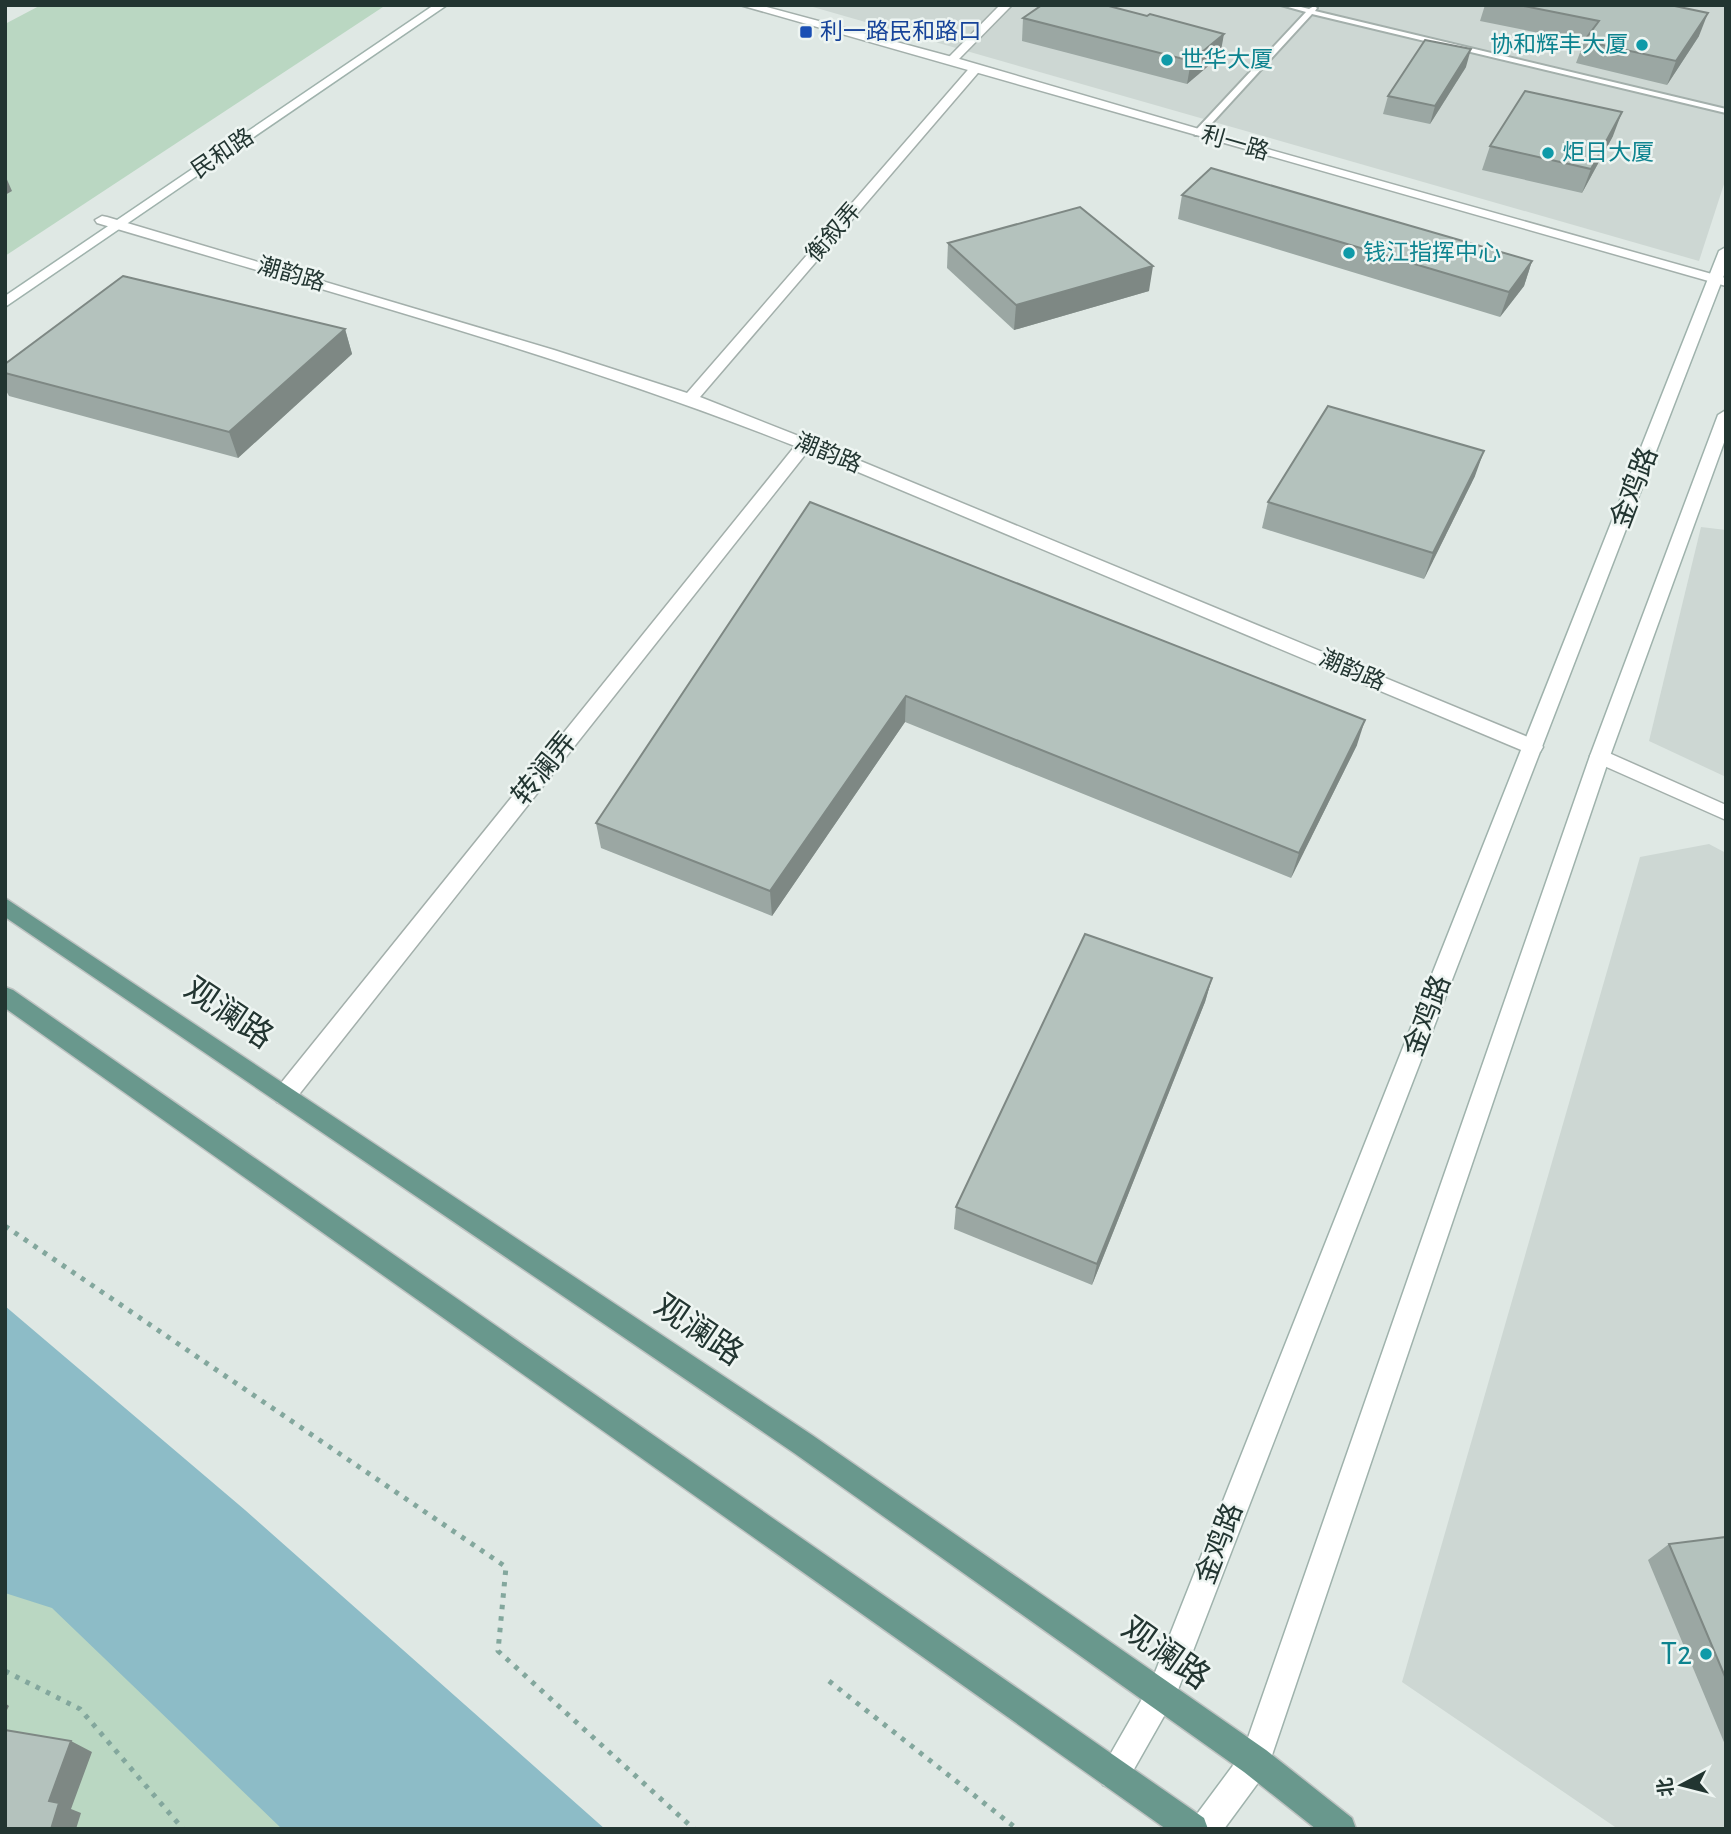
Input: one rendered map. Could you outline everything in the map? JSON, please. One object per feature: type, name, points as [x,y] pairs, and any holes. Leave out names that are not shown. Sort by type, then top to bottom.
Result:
[{"type":"main road","name":"观澜路","points":[[5,906],[803,1444],[1255,1760],[1341,1829]]},
{"type":"main road","points":[[5,996],[1193,1829]]},
{"type":"street","name":"民和路","points":[[5,303],[110,218],[420,5]]},
{"type":"street","name":"民和路","points":[[110,218],[442,5]]},
{"type":"street","name":"利一路","points":[[745,5],[977,67],[1198,133],[1721,281]]},
{"type":"street","points":[[952,60],[1007,5]]},
{"type":"street","name":"衡叙弄","points":[[690,399],[977,67]]},
{"type":"street","name":"潮韵路","points":[[110,218],[690,399],[1533,747]]},
{"type":"street","name":"金鸡路","points":[[1114,1773],[1161,1695],[1533,747],[1721,281],[1726,251]]},
{"type":"street","points":[[1205,1829],[1255,1760],[1600,755],[1726,415]]},
{"type":"street","name":"转澜弄","points":[[285,1095],[804,444]]},
{"type":"street","points":[[1600,755],[1726,813]]},
{"type":"lane","points":[[1284,5],[1314,8],[1726,111]]},
{"type":"lane","points":[[1198,133],[1314,8]]},
{"type":"path","points":[[5,1226],[506,1567],[498,1651],[694,1829]]},
{"type":"path","points":[[5,1671],[80,1709],[183,1829]]},
{"type":"path","points":[[829,1681],[1017,1829]]},
{"type":"shaded area","points":[[806,5],[1726,5],[1726,178],[1699,261]]},
{"type":"shaded area","points":[[1701,527],[1726,530],[1726,777],[1649,741]]},
{"type":"shaded area","points":[[1709,844],[1726,853],[1726,1829],[1618,1829],[1402,1682],[1640,857]]},
{"type":"green space","points":[[41,5],[386,5],[5,256],[5,24]]},
{"type":"green space","points":[[5,1524],[288,1829],[5,1829]]},
{"type":"water","points":[[5,1306],[245,1510],[605,1829],[282,1829],[52,1608],[5,1593]]},
{"type":"building","points":[[1042,5],[1105,5],[1224,34],[1191,61],[1023,18]]},
{"type":"building","points":[[1519,5],[1670,5],[1708,13],[1676,61],[1584,41],[1599,21]]},
{"type":"building","points":[[1425,40],[1471,49],[1435,106],[1388,96]]},
{"type":"building","points":[[1525,91],[1622,112],[1591,169],[1490,146]]},
{"type":"building","points":[[1211,168],[1532,261],[1509,292],[1182,195]]},
{"type":"building","points":[[1080,207],[1153,266],[1016,305],[948,243]]},
{"type":"building","points":[[123,276],[345,329],[229,432],[5,373],[5,364]]},
{"type":"building","points":[[1328,406],[1484,451],[1433,553],[1268,502]]},
{"type":"building","points":[[810,502],[1365,720],[1299,853],[906,696],[770,891],[596,823]]},
{"type":"building","points":[[1085,934],[1212,978],[1097,1264],[956,1207]]},
{"type":"building","points":[[1726,1537],[1726,1679],[1669,1544]]},
{"type":"building","points":[[5,1730],[71,1741],[49,1801],[59,1803],[51,1829],[5,1829]]},
{"type":"place","name":"利一路民和路口","points":[[806,32]]},
{"type":"place","name":"协和辉丰大厦","points":[[1642,45]]},
{"type":"place","name":"世华大厦","points":[[1167,60]]},
{"type":"place","name":"炬日大厦","points":[[1548,153]]},
{"type":"place","name":"钱江指挥中心","points":[[1349,253]]},
{"type":"place","name":"T2","points":[[1706,1654]]}]
